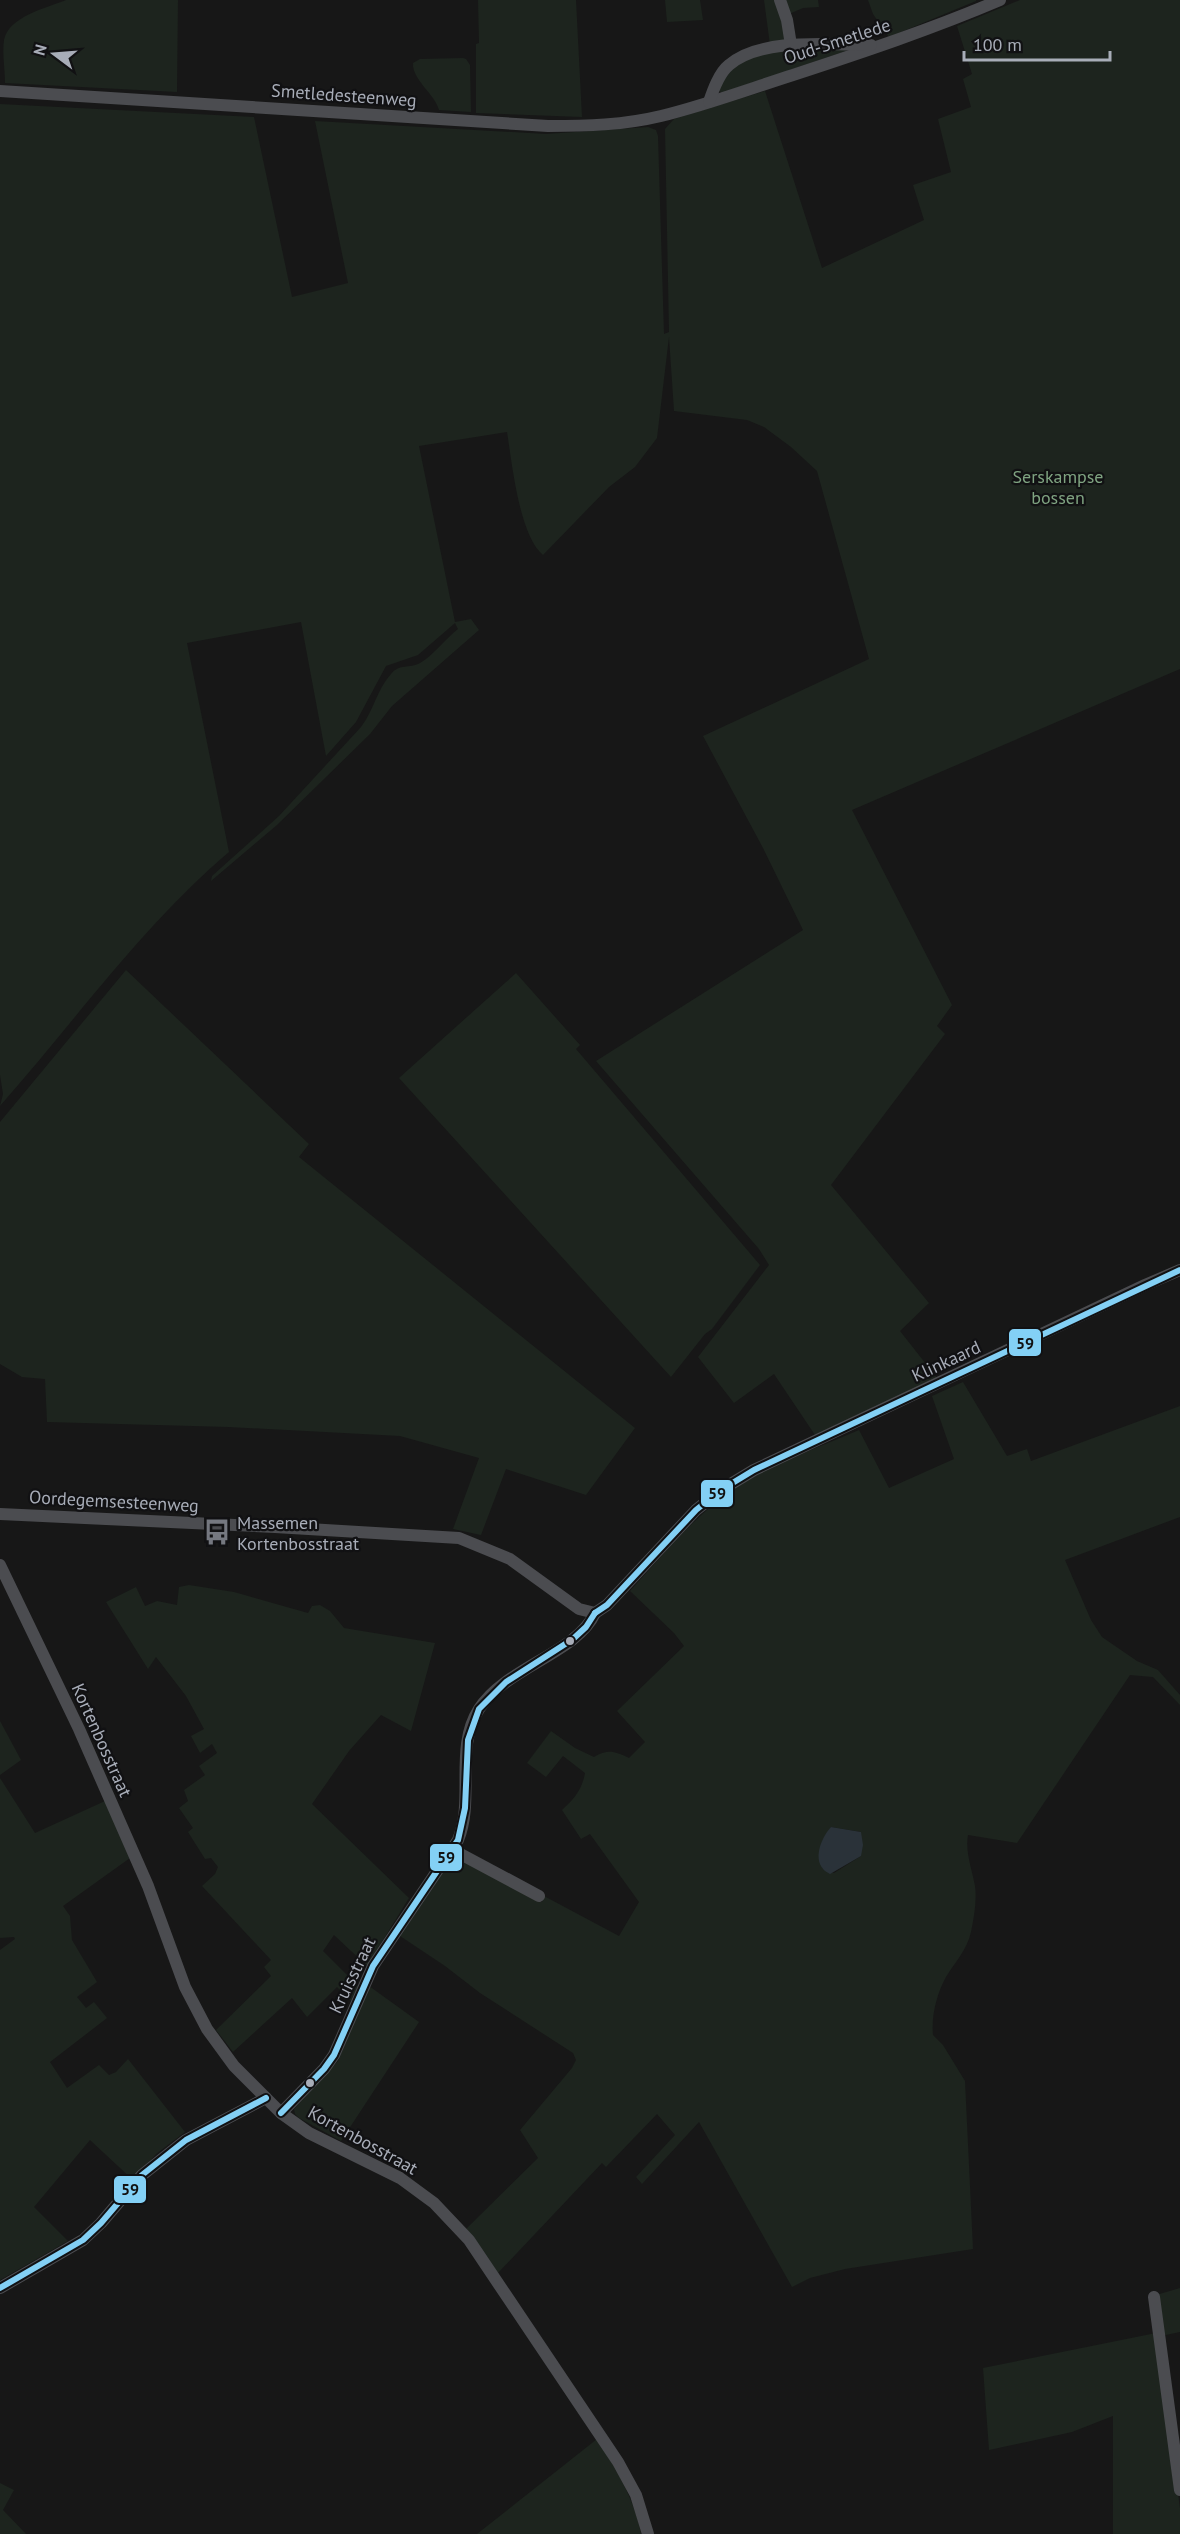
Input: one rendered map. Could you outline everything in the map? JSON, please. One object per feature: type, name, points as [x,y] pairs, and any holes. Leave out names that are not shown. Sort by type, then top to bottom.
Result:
[{"type":"street","points":[[780,0],[787,20],[791,45]]},
{"type":"street","name":"Oud-Smetlede","points":[[684,110],[884,45],[999,0]]},
{"type":"street","points":[[709,102],[713,88],[727,66],[741,56],[791,45],[884,45]]},
{"type":"street","name":"Smetledesteenweg","points":[[0,91],[548,126],[620,123],[684,110]]},
{"type":"street","name":"Klinkaard","points":[[595,1613],[607,1605],[696,1510],[721,1490],[754,1470],[1145,1284],[1180,1270]]},
{"type":"street","name":"Oordegemsesteenweg","points":[[0,1514],[275,1527],[459,1539],[510,1559],[579,1609],[595,1613]]},
{"type":"street","name":"Kortenbosstraat","points":[[0,1565],[79,1729],[148,1886],[185,1987],[207,2029],[234,2066],[281,2113],[309,2133],[400,2178],[434,2203],[469,2240],[618,2462],[636,2495],[648,2534]]},
{"type":"street","name":"Kruisstraat","points":[[281,2113],[324,2069],[334,2055],[373,1966],[458,1840],[465,1820],[467,1749],[477,1712],[489,1695],[508,1680],[588,1627],[595,1613]]},
{"type":"street","points":[[453,1850],[539,1896]]},
{"type":"street","points":[[0,2288],[83,2240],[101,2223],[142,2175],[186,2140],[266,2098]]},
{"type":"street","points":[[1154,2297],[1180,2490]]},
{"type":"green space","points":[[66,0],[178,0],[177,92],[5,83],[3,45],[7,32],[13,25],[30,14]]},
{"type":"green space","points":[[478,0],[576,0],[582,117],[476,113]]},
{"type":"green space","points":[[665,0],[700,0],[703,20],[667,22]]},
{"type":"green space","points":[[764,0],[778,0],[785,20],[784,41],[770,45]]},
{"type":"green space","points":[[784,0],[818,0],[819,7],[803,8],[789,14]]},
{"type":"green space","points":[[868,0],[976,1],[889,37],[873,14]]},
{"type":"green space","name":"Serskampse bossen","points":[[1020,0],[1180,0],[1180,669],[852,810],[952,1005],[937,1026],[945,1034],[831,1185],[929,1303],[900,1331],[937,1378],[815,1435],[774,1374],[734,1403],[698,1357],[769,1265],[759,1249],[596,1061],[803,930],[763,848],[703,736],[869,659],[817,471],[791,447],[764,427],[747,420],[674,411],[669,337],[657,438],[635,467],[609,487],[543,555],[528,532],[522,515],[507,432],[419,446],[455,622],[471,619],[479,630],[392,706],[370,734],[277,825],[211,881],[212,876],[279,816],[361,727],[382,686],[391,674],[398,668],[416,665],[425,660],[458,629],[455,623],[418,655],[386,666],[356,722],[326,756],[301,622],[187,643],[229,852],[197,881],[138,942],[0,1106],[3,1094],[0,1075],[0,104],[254,117],[292,297],[348,283],[315,121],[546,134],[648,127],[656,130],[658,136],[664,334],[669,332],[665,129],[674,119],[765,91],[822,268],[924,220],[913,185],[951,172],[938,119],[971,107],[963,79],[972,74],[957,26]]},
{"type":"green space","points":[[847,49],[722,93],[718,90],[730,70],[749,56],[768,52]]},
{"type":"green space","points":[[463,58],[470,65],[471,112],[439,110],[416,75],[413,63],[420,59]]},
{"type":"green space","points":[[126,970],[309,1144],[299,1157],[635,1428],[586,1495],[506,1469],[481,1535],[453,1529],[479,1458],[400,1436],[228,1427],[47,1422],[45,1379],[22,1377],[0,1364],[0,1122]]},
{"type":"green space","points":[[516,973],[580,1045],[576,1049],[760,1265],[712,1329],[705,1334],[671,1377],[399,1078]]},
{"type":"green space","points":[[963,1382],[1007,1456],[1027,1449],[1031,1461],[1180,1406],[1180,1517],[1065,1560],[1091,1620],[1102,1637],[1137,1661],[1158,1670],[1180,1695],[1180,1705],[1153,1677],[1130,1675],[1017,1843],[968,1835],[968,1854],[976,1892],[973,1921],[967,1945],[940,1990],[935,2005],[933,2035],[943,2045],[965,2081],[973,2249],[845,2269],[810,2278],[792,2287],[699,2122],[642,2184],[636,2177],[675,2135],[657,2114],[606,2167],[602,2163],[498,2273],[466,2229],[538,2158],[520,2130],[572,2068],[576,2060],[573,2053],[480,1993],[397,1934],[449,1864],[458,1857],[542,1902],[544,1896],[619,1936],[639,1902],[590,1834],[581,1839],[562,1810],[577,1794],[585,1773],[563,1756],[546,1777],[527,1763],[551,1731],[575,1748],[594,1757],[611,1752],[629,1758],[645,1742],[617,1711],[684,1646],[674,1633],[630,1591],[676,1540],[713,1505],[758,1474],[859,1430],[889,1488],[954,1459],[932,1396]],"holes":[[[831,1827],[861,1832],[861,1856],[834,1873],[823,1869],[819,1857]]]},
{"type":"green space","points":[[189,1585],[234,1592],[308,1613],[312,1606],[320,1605],[330,1611],[344,1628],[435,1643],[411,1731],[381,1715],[349,1751],[312,1804],[409,1898],[367,1966],[334,1935],[323,1951],[358,1986],[351,2001],[337,1987],[307,2017],[292,1998],[233,2052],[216,2030],[271,1976],[264,1967],[271,1960],[202,1886],[215,1874],[218,1867],[211,1858],[205,1859],[188,1832],[193,1828],[179,1808],[188,1801],[184,1790],[205,1775],[199,1766],[217,1753],[212,1744],[200,1753],[191,1736],[204,1729],[186,1696],[156,1657],[148,1669],[106,1602],[136,1587],[145,1606],[157,1601],[177,1605],[179,1587]]},
{"type":"green space","points":[[0,1721],[21,1760],[0,1775]]},
{"type":"green space","points":[[0,1778],[35,1833],[105,1801],[130,1858],[63,1906],[70,1916],[72,1940],[97,1982],[77,1997],[86,2008],[94,2002],[107,2018],[50,2062],[67,2088],[99,2065],[109,2075],[116,2072],[128,2059],[185,2132],[156,2154],[133,2180],[90,2140],[34,2207],[68,2241],[0,2280],[0,1950],[15,1939],[14,1937],[0,1938]]},
{"type":"green space","points":[[369,1986],[419,2022],[341,2141],[299,2118],[294,2109],[338,2061]]},
{"type":"green space","points":[[1180,2288],[1180,2332],[1161,2336],[1156,2295]]},
{"type":"green space","points":[[1156,2333],[1180,2508],[1180,2534],[1113,2534],[1113,2416],[1072,2432],[989,2450],[983,2368]]},
{"type":"green space","points":[[597,2439],[618,2473],[634,2509],[641,2534],[477,2534]]},
{"type":"green space","points":[[0,2483],[14,2490],[3,2510],[26,2534],[0,2534]]},
{"type":"shaded area","points":[[831,1827],[861,1832],[863,1845],[861,1856],[830,1874],[820,1865],[819,1852],[823,1838]]},
{"type":"transit line","name":"59","points":[[595,1613],[607,1605],[696,1510],[721,1490],[754,1470],[1180,1270]]},
{"type":"transit line","name":"59","points":[[281,2113],[324,2069],[334,2055],[373,1966],[458,1840],[465,1808],[468,1740],[479,1709],[506,1682],[573,1639],[586,1627],[595,1613]]},
{"type":"transit line","name":"59","points":[[0,2288],[83,2240],[101,2223],[142,2175],[186,2140],[266,2098]]},
{"type":"place","name":"Massemen Kortenbosstraat","points":[[217,1532]]}]
